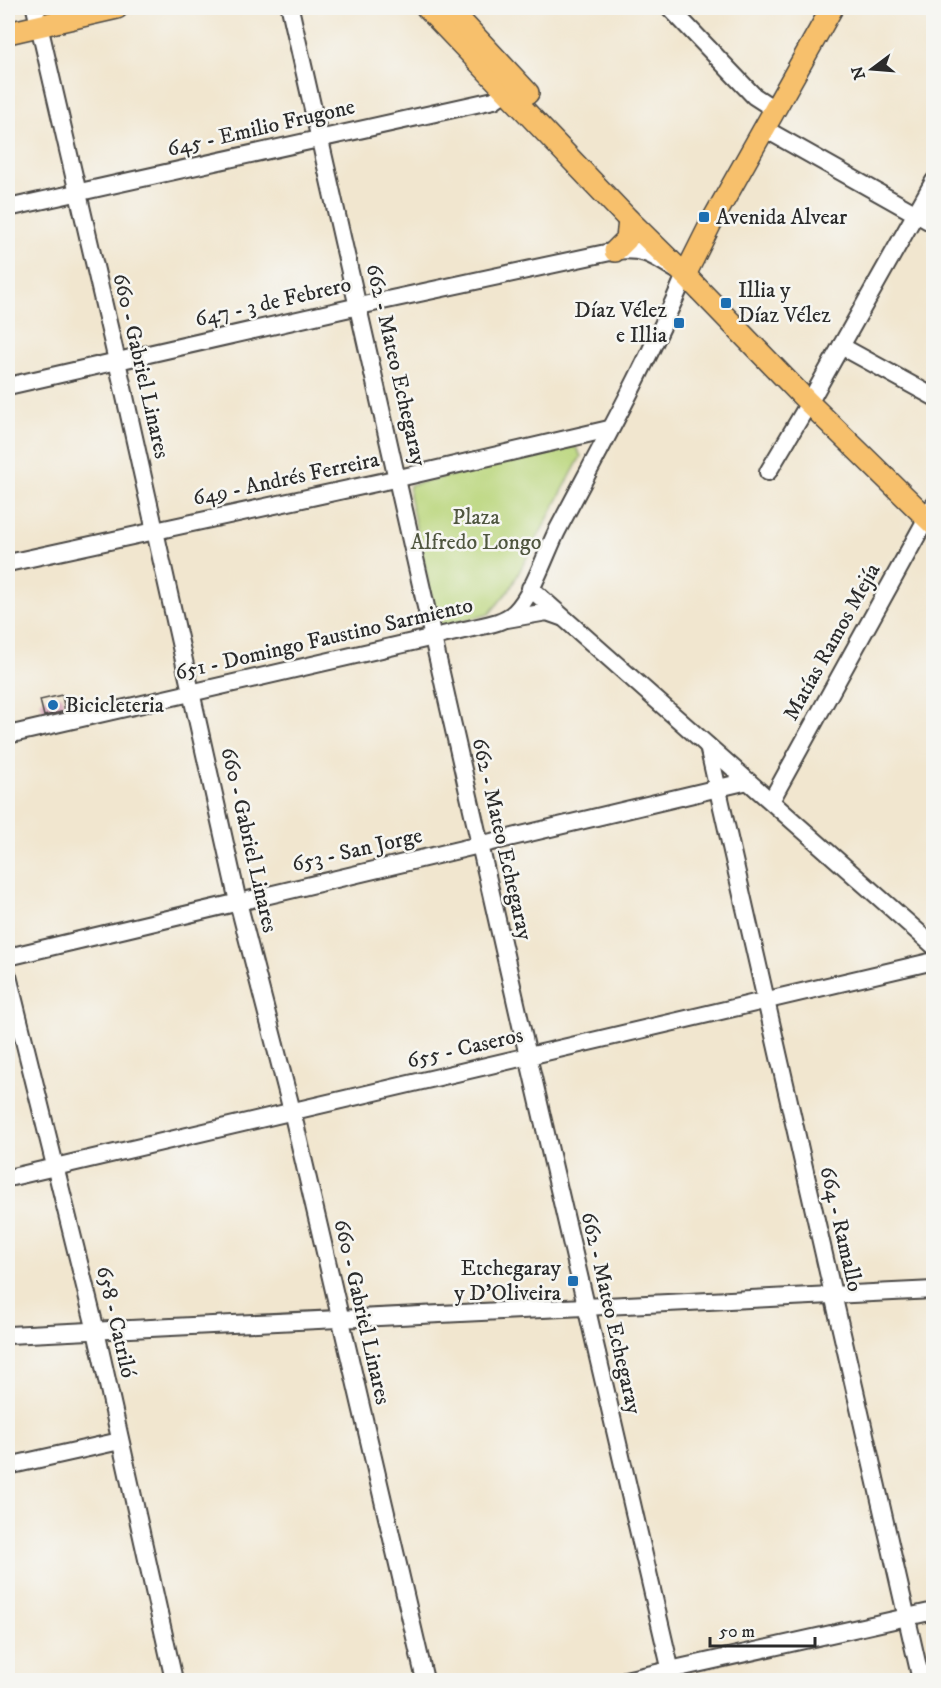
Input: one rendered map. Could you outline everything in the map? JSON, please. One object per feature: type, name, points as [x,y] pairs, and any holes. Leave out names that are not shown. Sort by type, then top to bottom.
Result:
[{"type":"main road","points":[[8,33],[37,17],[117,8]]},
{"type":"main road","points":[[427,8],[513,87],[656,230],[675,253],[685,275]]},
{"type":"main road","points":[[449,8],[513,87],[629,220],[809,403],[931,516]]},
{"type":"main road","points":[[685,275],[711,223],[832,8]]},
{"type":"main road","points":[[615,251],[627,238],[629,220]]},
{"type":"street","name":"662 - Mateo Echegaray","points":[[290,8],[399,478],[528,1056],[672,1675]]},
{"type":"street","points":[[670,8],[754,96],[774,109]]},
{"type":"street","name":"660 - Gabriel Linares","points":[[37,17],[193,693],[238,902],[292,1111],[425,1680]]},
{"type":"street","name":"645 - Emilio Frugone","points":[[8,208],[494,100],[513,87]]},
{"type":"street","points":[[765,129],[933,224]]},
{"type":"street","points":[[768,472],[933,181]]},
{"type":"street","name":"647 - 3 de Febrero","points":[[8,386],[359,306],[627,249],[646,251],[685,275]]},
{"type":"street","name":"651 - Domingo Faustino Sarmiento","points":[[8,735],[504,620],[515,613],[530,588],[667,319],[685,275]]},
{"type":"street","points":[[841,346],[933,397]]},
{"type":"street","name":"649 - Andrés Ferreira","points":[[8,563],[399,478],[609,429]]},
{"type":"street","name":"Matías Ramos Mejía","points":[[771,801],[931,516]]},
{"type":"street","points":[[530,588],[933,946]]},
{"type":"street","points":[[504,620],[547,612],[561,617]]},
{"type":"street","name":"664 - Ramallo","points":[[708,746],[921,1680]]},
{"type":"street","points":[[718,788],[748,781]]},
{"type":"street","name":"653 - San Jorge","points":[[8,957],[718,788]]},
{"type":"street","name":"655 - Caseros","points":[[8,1178],[933,961]]},
{"type":"street","name":"658 - Catriló","points":[[8,976],[96,1331],[174,1680]]},
{"type":"street","points":[[8,1335],[933,1290]]},
{"type":"street","points":[[8,1466],[120,1441]]},
{"type":"street","points":[[625,1680],[672,1675],[933,1611]]},
{"type":"green space","name":"Plaza Alfredo Longo","points":[[575,446],[581,456],[510,589],[489,614],[444,626],[437,622],[409,495],[410,485]]},
{"type":"building","name":"Bicicleteria","points":[[62,695],[65,711],[44,716],[40,700]]},
{"type":"place","name":"Avenida Alvear","points":[[704,217]]},
{"type":"place","name":"Illia y Díaz Vélez","points":[[726,303]]},
{"type":"place","name":"Díaz Vélez e Illia","points":[[679,323]]},
{"type":"place","name":"Bicicleteria","points":[[53,705]]},
{"type":"place","name":"Etchegaray y D'Oliveira","points":[[573,1281]]}]
